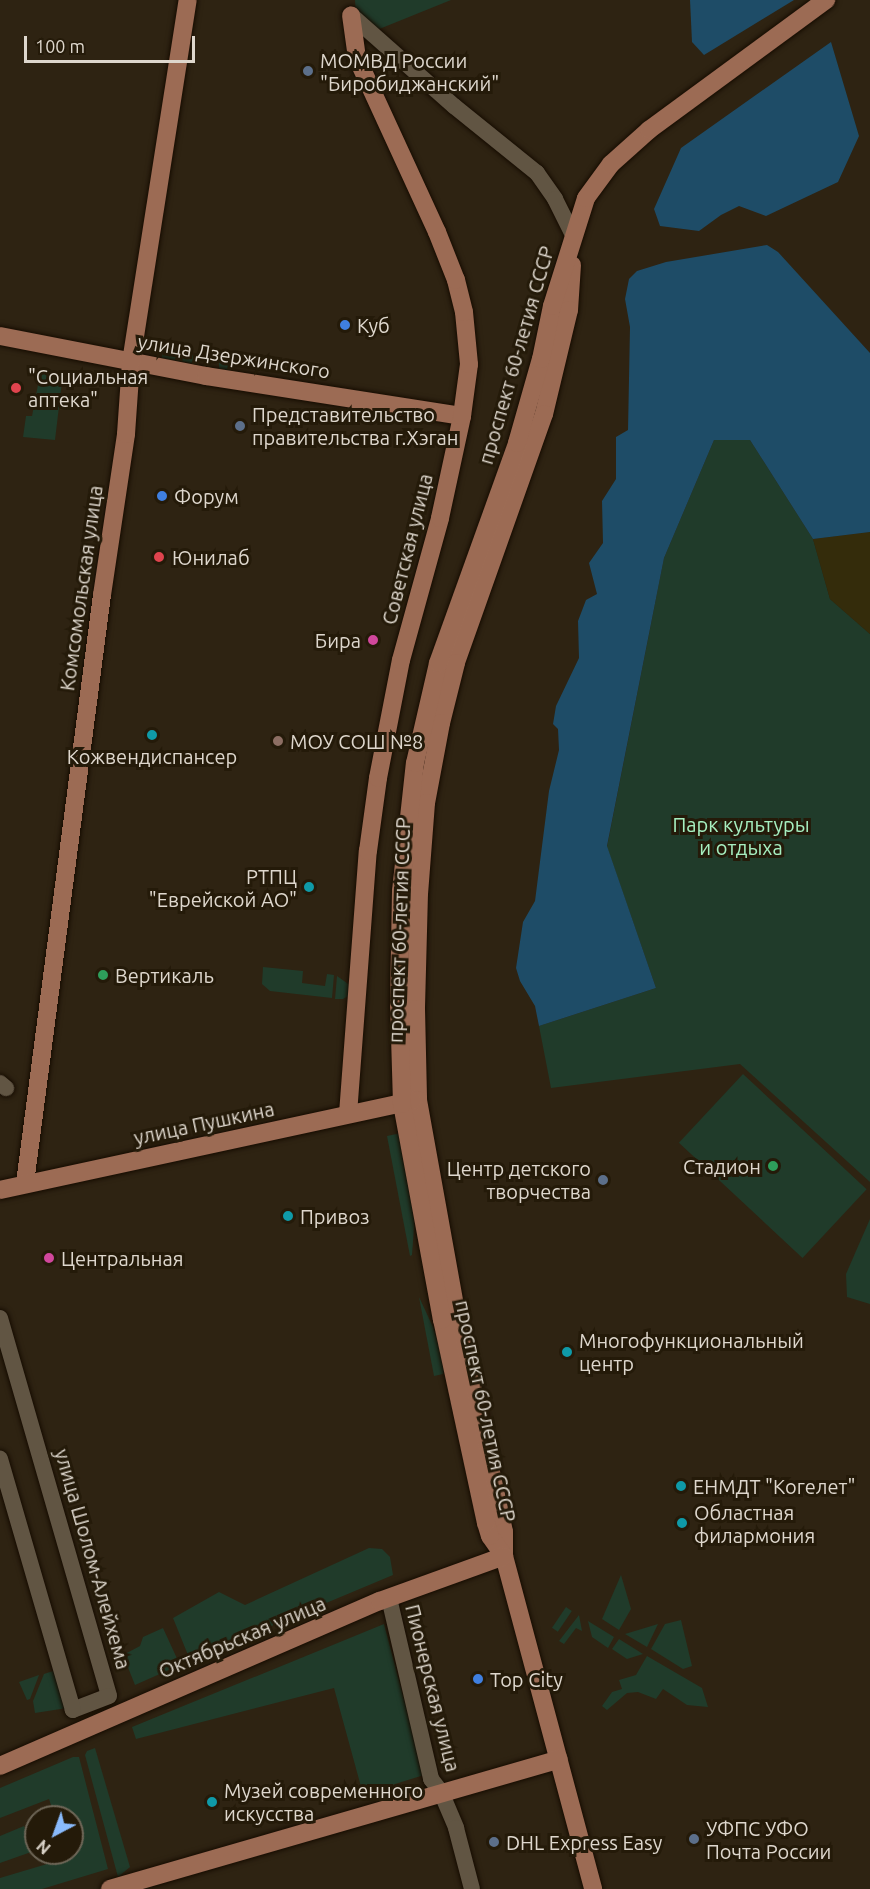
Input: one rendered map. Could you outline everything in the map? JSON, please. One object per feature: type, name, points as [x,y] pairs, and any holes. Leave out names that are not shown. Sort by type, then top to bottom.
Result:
[{"type":"main road","name":"Комсомольская улица","points":[[25,1183],[102,595],[126,434],[131,362],[188,0]]},
{"type":"main road","name":"проспект 60-летия СССР","points":[[504,1556],[490,1536],[486,1523],[442,1320],[406,1126],[410,1102],[416,1009],[419,893],[426,803],[441,723],[456,663],[525,445],[552,306],[586,198],[611,164],[649,130],[826,0]]},
{"type":"main road","name":"Советская улица","points":[[348,1114],[368,851],[378,778],[401,660],[440,518],[462,416],[469,364],[464,312],[456,280],[437,232],[357,58],[351,15]]},
{"type":"main road","name":"улица Дзержинского","points":[[0,336],[131,362],[462,416]]},
{"type":"main road","name":"проспект 60-летия СССР","points":[[410,1102],[504,1532],[504,1556],[593,1889]]},
{"type":"main road","name":"улица Пушкина","points":[[0,1190],[410,1102]]},
{"type":"main road","name":"Октябрьская улица","points":[[0,1766],[389,1598],[504,1556]]},
{"type":"main road","points":[[110,1889],[143,1884],[441,1792],[559,1759]]},
{"type":"street","points":[[351,15],[454,106],[537,173],[555,199],[574,237]]},
{"type":"street","name":"улица Шолом-Алейхема","points":[[0,1318],[109,1696],[73,1710],[0,1458]]},
{"type":"street","name":"Пионерская улица","points":[[389,1598],[431,1779],[441,1792],[456,1828],[472,1889]]},
{"type":"green space","points":[[355,0],[451,0],[357,38]]},
{"type":"green space","points":[[163,350],[196,356],[195,364],[162,358]]},
{"type":"green space","points":[[219,360],[236,363],[234,370],[219,369]]},
{"type":"green space","points":[[41,369],[63,373],[55,440],[23,437],[26,416],[32,416]]},
{"type":"green space","name":"Парк культуры и отдыха","points":[[714,440],[750,440],[813,539],[830,599],[870,634],[870,1182],[740,1064],[551,1088],[539,1026],[656,988],[607,847],[664,558]]},
{"type":"green space","points":[[263,967],[303,971],[302,983],[325,986],[327,974],[334,975],[332,998],[270,991],[262,984]]},
{"type":"green space","points":[[337,976],[351,986],[350,995],[343,999],[335,999]]},
{"type":"green space","name":"Стадион","points":[[743,1074],[867,1189],[802,1258],[679,1143]]},
{"type":"green space","points":[[401,1133],[415,1214],[412,1255],[410,1256],[387,1136]]},
{"type":"green space","points":[[870,1219],[870,1304],[847,1297],[846,1274]]},
{"type":"green space","points":[[419,1297],[433,1327],[445,1368],[443,1374],[434,1376]]},
{"type":"green space","points":[[369,1548],[382,1549],[390,1557],[393,1575],[190,1660],[173,1618],[219,1592],[245,1605]]},
{"type":"green space","points":[[621,1575],[631,1609],[619,1630],[602,1619]]},
{"type":"green space","points":[[566,1607],[572,1611],[558,1632],[552,1628]]},
{"type":"green space","points":[[579,1615],[582,1631],[576,1628],[564,1644],[559,1641]]},
{"type":"green space","points":[[681,1620],[692,1666],[683,1669],[651,1649],[665,1624]]},
{"type":"green space","points":[[588,1621],[614,1637],[608,1648],[592,1637]]},
{"type":"green space","points":[[384,1624],[424,1775],[363,1794],[334,1688],[136,1739],[132,1727]]},
{"type":"green space","points":[[658,1624],[647,1647],[625,1634]]},
{"type":"green space","points":[[163,1628],[180,1665],[135,1685],[123,1655],[140,1646],[143,1637]]},
{"type":"green space","points":[[619,1639],[643,1654],[627,1659],[612,1649]]},
{"type":"green space","points":[[647,1656],[702,1688],[708,1707],[687,1705],[663,1689],[656,1699],[638,1692],[627,1693],[607,1710],[602,1706],[612,1692],[622,1689],[619,1680],[636,1675]]},
{"type":"green space","points":[[56,1670],[67,1708],[35,1713],[33,1701],[44,1674]]},
{"type":"green space","points":[[39,1675],[30,1699],[27,1700],[19,1682]]},
{"type":"green space","points":[[95,1748],[130,1867],[118,1877],[85,1755],[87,1751]]},
{"type":"green space","points":[[73,1757],[79,1757],[108,1869],[42,1889],[0,1889],[0,1878],[44,1865],[84,1865],[84,1805],[51,1805],[49,1799],[34,1805],[24,1805],[24,1809],[0,1818],[0,1788]]},
{"type":"green space","points":[[24,1826],[24,1855],[0,1863],[0,1836]]},
{"type":"sand","points":[[870,532],[870,634],[830,599],[813,539]]},
{"type":"water","points":[[690,0],[794,0],[704,55],[692,42]]},
{"type":"water","points":[[831,42],[859,136],[838,182],[766,216],[739,206],[721,215],[699,231],[660,226],[654,209],[681,148]]},
{"type":"water","points":[[767,245],[778,252],[870,353],[870,532],[813,539],[750,440],[714,440],[664,558],[607,846],[656,988],[539,1026],[535,1006],[520,981],[516,968],[523,922],[535,901],[549,791],[559,750],[558,729],[553,724],[556,706],[579,658],[578,621],[586,600],[597,594],[589,563],[603,543],[602,501],[616,479],[616,437],[628,430],[630,327],[625,299],[629,279],[637,271],[666,262]]},
{"type":"place","name":"МОМВД России \"Биробиджанский\"","points":[[308,71]]},
{"type":"place","name":"Куб","points":[[345,325]]},
{"type":"place","name":"\"Социальная аптека\"","points":[[16,388]]},
{"type":"place","name":"Представительство правительства г.Хэган","points":[[240,426]]},
{"type":"place","name":"Форум","points":[[162,496]]},
{"type":"place","name":"Юнилаб","points":[[159,557]]},
{"type":"place","name":"Бира","points":[[373,640]]},
{"type":"place","name":"Кожвендиспансер","points":[[152,735]]},
{"type":"place","name":"МОУ СОШ №8","points":[[278,741]]},
{"type":"place","name":"РТПЦ \"Еврейской АО\"","points":[[309,887]]},
{"type":"place","name":"Вертикаль","points":[[103,975]]},
{"type":"place","name":"Стадион","points":[[773,1166]]},
{"type":"place","name":"Центр детского творчества","points":[[603,1180]]},
{"type":"place","name":"Привоз","points":[[288,1216]]},
{"type":"place","name":"Центральная","points":[[49,1258]]},
{"type":"place","name":"Многофункциональный центр","points":[[567,1352]]},
{"type":"place","name":"ЕНМДТ \"Когелет\"","points":[[681,1486]]},
{"type":"place","name":"Областная филармония","points":[[682,1523]]},
{"type":"place","name":"Top City","points":[[478,1679]]},
{"type":"place","name":"Музей современного искусства","points":[[212,1802]]},
{"type":"place","name":"УФПС УФО Почта России","points":[[694,1839]]},
{"type":"place","name":"DHL Express Easy","points":[[494,1842]]}]
